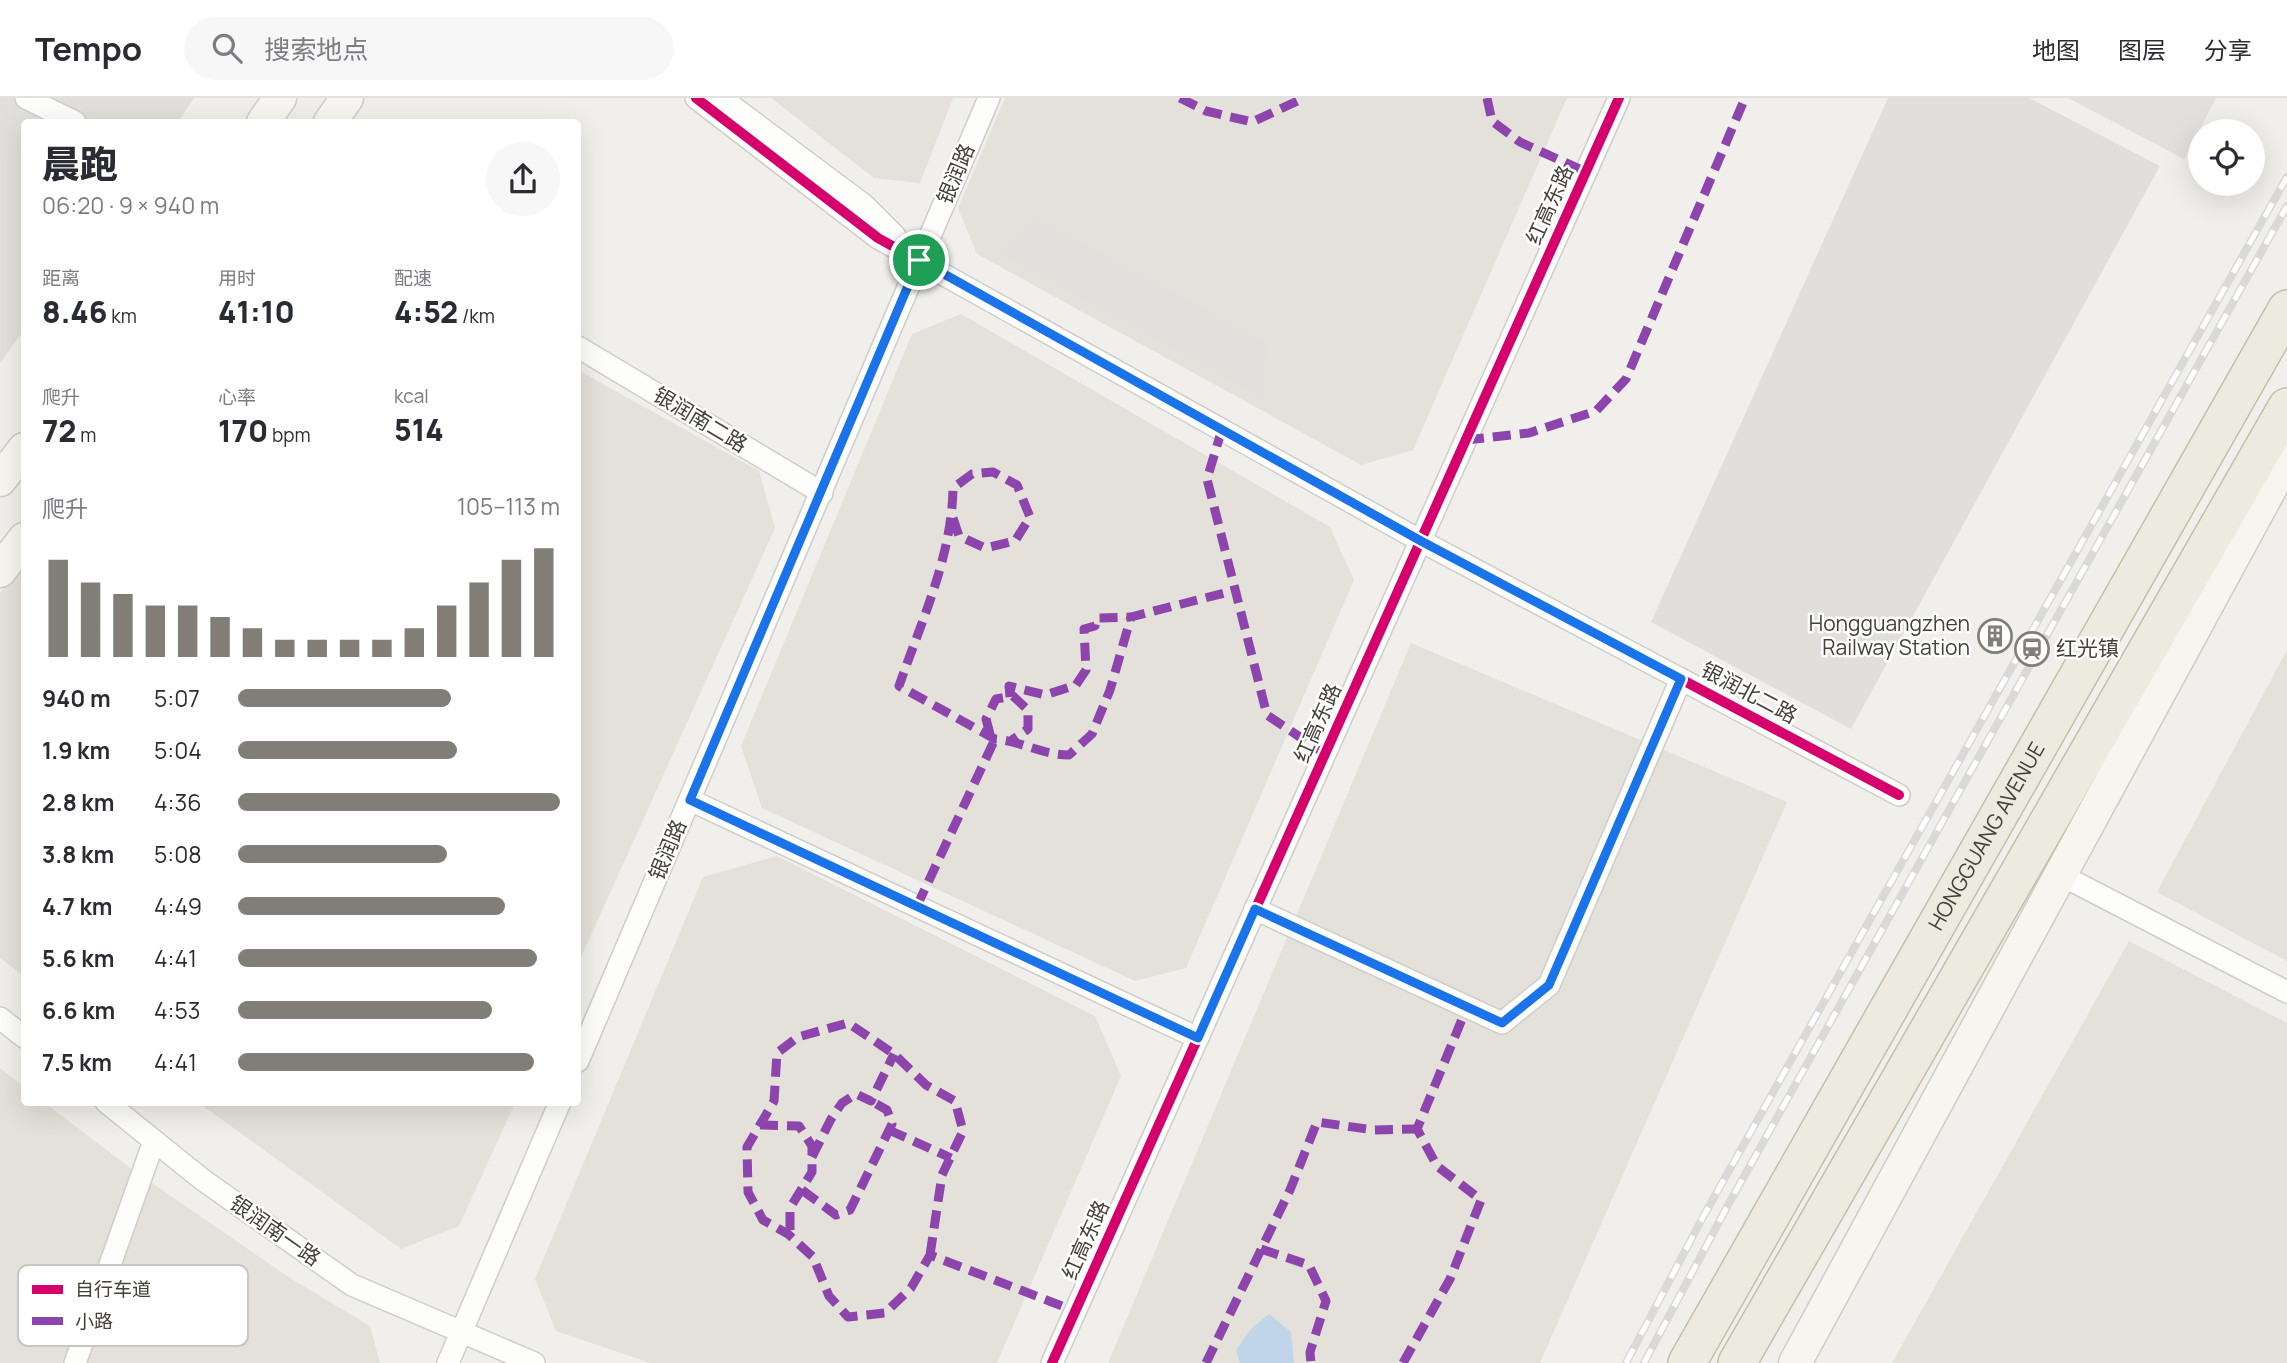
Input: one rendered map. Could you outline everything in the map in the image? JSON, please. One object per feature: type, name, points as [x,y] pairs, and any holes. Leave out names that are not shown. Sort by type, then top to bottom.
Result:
[{"type":"highway","name":"HONGGUANG AVENUE","points":[[1687,1363],[2287,309]]},
{"type":"highway","points":[[1737,1363],[2287,407]]},
{"type":"main road","points":[[265,119],[280,98]]},
{"type":"main road","points":[[332,119],[347,98]]},
{"type":"main road","points":[[0,480],[21,453]]},
{"type":"main road","points":[[1795,1363],[2287,458]]},
{"type":"main road","points":[[0,570],[21,543]]},
{"type":"street","points":[[26,98],[69,119]]},
{"type":"street","name":"银润北二路","points":[[696,98],[878,237],[1421,541],[1899,795]]},
{"type":"street","points":[[721,98],[864,205],[919,260]]},
{"type":"street","name":"银润路","points":[[581,1054],[989,98]]},
{"type":"street","name":"红高东路","points":[[1052,1363],[1619,98]]},
{"type":"street","name":"银润南二路","points":[[581,349],[822,493]]},
{"type":"street","points":[[1255,909],[1502,1023],[1549,985],[1681,679]]},
{"type":"street","points":[[690,800],[1198,1038]]},
{"type":"street","points":[[2061,875],[2287,992]]},
{"type":"street","points":[[1,1021],[21,1035]]},
{"type":"street","name":"银润南一路","points":[[111,1106],[203,1180],[352,1285],[460,1334],[534,1363]]},
{"type":"street","points":[[448,1363],[558,1106]]},
{"type":"street","points":[[110,1265],[154,1141]]},
{"type":"street","points":[[75,1363],[81,1346]]},
{"type":"shaded area","points":[[0,98],[194,98],[180,119],[21,119],[21,334],[0,363]]},
{"type":"shaded area","points":[[771,98],[953,98],[920,183],[874,178]]},
{"type":"shaded area","points":[[1005,98],[1567,98],[1413,450],[1361,465],[977,254],[958,208]]},
{"type":"shaded area","points":[[1888,98],[2029,98],[2160,166],[1851,729],[1651,622]]},
{"type":"shaded area","points":[[2068,98],[2216,98],[2205,119],[2188,119],[2188,151],[2184,159]]},
{"type":"shaded area","points":[[1034,216],[1265,342],[1262,398],[999,253]]},
{"type":"shaded area","points":[[961,314],[1330,527],[1354,580],[1186,968],[1135,981],[762,808],[741,746],[912,334]]},
{"type":"shaded area","points":[[581,372],[759,471],[775,528],[581,957]]},
{"type":"shaded area","points":[[21,565],[21,974],[0,958],[0,593]]},
{"type":"shaded area","points":[[1411,643],[1787,802],[1540,1363],[1108,1363]]},
{"type":"shaded area","points":[[2287,650],[2287,961],[2157,892]]},
{"type":"shaded area","points":[[777,856],[1095,1016],[1121,1076],[997,1363],[650,1363],[556,1331],[535,1279],[703,877]]},
{"type":"shaded area","points":[[2129,941],[2287,1023],[2287,1363],[1892,1363]]},
{"type":"shaded area","points":[[0,1068],[21,1085],[21,1106],[49,1106],[133,1170],[290,1278],[370,1326],[380,1363],[0,1363]]},
{"type":"shaded area","points":[[203,1106],[514,1106],[459,1226],[401,1249]]},
{"type":"water","points":[[1269,1314],[1291,1332],[1294,1363],[1240,1363],[1236,1350],[1251,1329]]},
{"type":"railway","points":[[1626,1363],[1703,1217],[2287,177]]},
{"type":"railway","points":[[1644,1363],[1728,1205],[2287,206]]},
{"type":"marked path","points":[[1180,98],[1206,111],[1252,122],[1304,98]]},
{"type":"marked path","points":[[1487,98],[1492,121],[1520,142],[1586,172]]},
{"type":"marked path","points":[[1466,440],[1529,433],[1596,411],[1626,379],[1745,98]]},
{"type":"marked path","points":[[1222,429],[1207,479],[1267,715],[1325,754]]},
{"type":"marked path","points":[[953,518],[959,536],[985,548],[1015,541],[1030,517],[1017,485],[993,472],[972,474],[953,488],[941,564],[899,686],[995,739],[1050,753],[1069,755],[1092,734],[1110,690],[1131,617],[1236,590]]},
{"type":"marked path","points":[[1010,697],[1009,686],[1045,695],[1076,685],[1086,670],[1084,629],[1095,626],[1097,618],[1131,617]]},
{"type":"marked path","points":[[990,734],[986,719],[996,699],[1013,696],[1028,710],[1028,729],[1012,740]]},
{"type":"marked path","points":[[917,906],[995,739]]},
{"type":"marked path","points":[[1403,1363],[1450,1279],[1481,1200],[1437,1166],[1417,1129],[1467,1007]]},
{"type":"marked path","points":[[930,1255],[942,1175],[963,1131],[955,1101],[926,1085],[894,1054],[848,1023],[798,1037],[777,1053],[774,1101],[747,1147],[748,1192],[763,1220],[788,1234],[813,1257],[829,1296],[848,1317],[885,1313],[911,1288],[930,1255],[1075,1311]]},
{"type":"marked path","points":[[812,1157],[842,1103],[856,1094],[871,1101],[894,1054]]},
{"type":"marked path","points":[[802,1190],[836,1215],[850,1210],[892,1124],[887,1110],[871,1101]]},
{"type":"marked path","points":[[1206,1363],[1290,1190],[1317,1122],[1374,1130],[1417,1129]]},
{"type":"marked path","points":[[760,1125],[799,1126],[812,1146],[812,1172],[790,1208],[790,1236]]},
{"type":"marked path","points":[[889,1130],[951,1158]]},
{"type":"marked path","points":[[1261,1249],[1309,1265],[1326,1301],[1310,1352],[1311,1363]]},
{"type":"cycle path","points":[[696,98],[878,238],[1421,541],[1899,795]]},
{"type":"cycle path","points":[[1052,1363],[1619,98]]},
{"type":"place","name":"Hongguangzhen Railway Station","points":[[1995,636]]},
{"type":"place","name":"红光镇","points":[[2032,649]]},
{"type":"route","points":[[919,260],[1421,541],[1681,679],[1549,985],[1502,1023],[1255,909],[1198,1038],[690,800],[919,260]]}]
